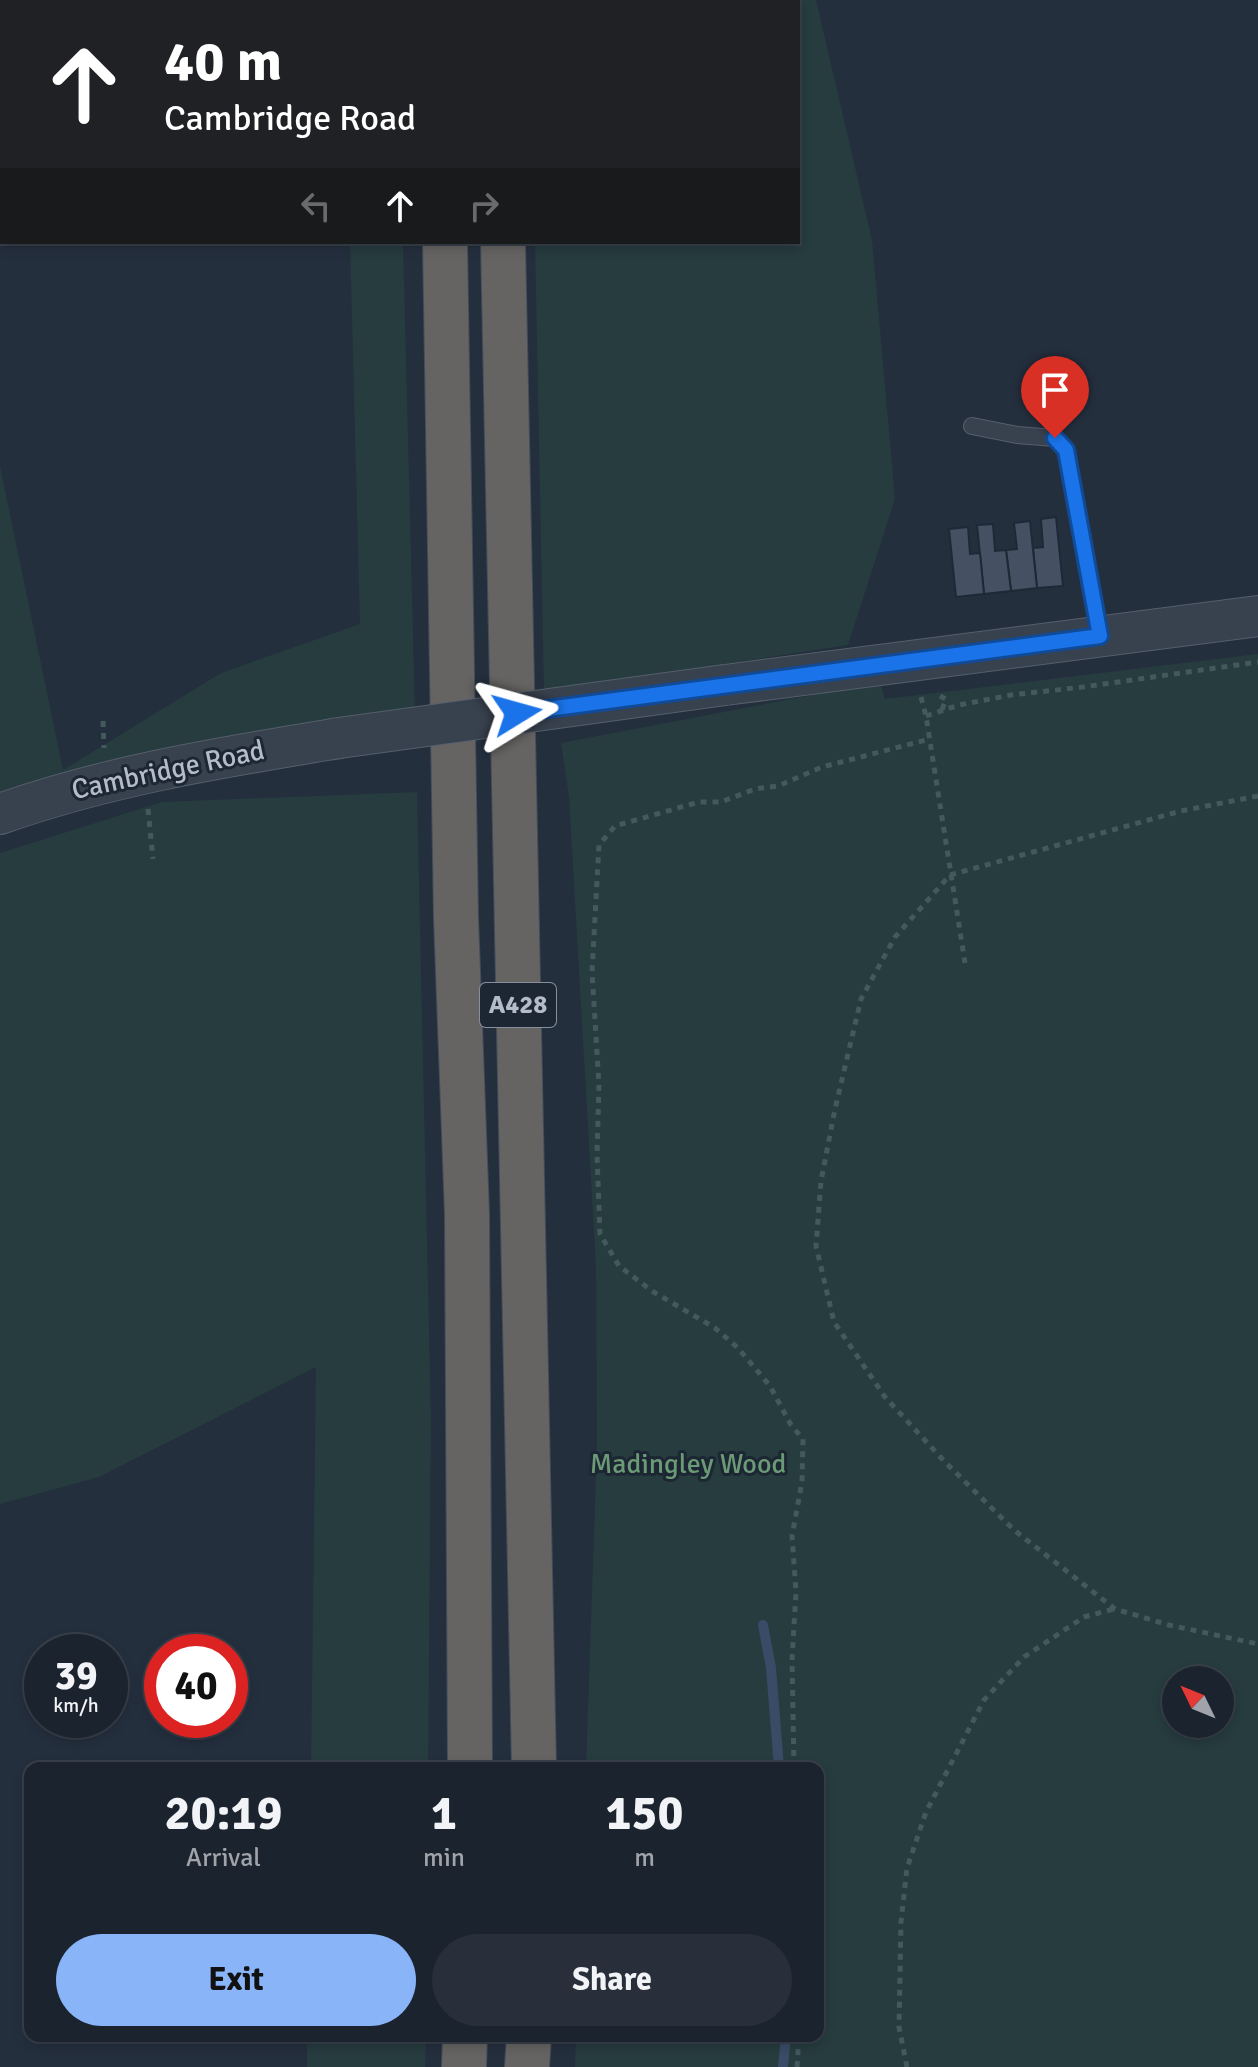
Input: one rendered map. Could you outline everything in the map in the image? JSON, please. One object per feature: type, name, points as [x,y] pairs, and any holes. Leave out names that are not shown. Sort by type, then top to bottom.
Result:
[{"type":"highway","name":"A428","points":[[445,244],[456,902],[467,1214],[470,1762]]},
{"type":"highway","name":"A428","points":[[503,244],[534,1762]]},
{"type":"highway","points":[[464,2067],[465,2042]]},
{"type":"highway","points":[[527,2067],[529,2042]]},
{"type":"street","points":[[910,661],[1258,616]]},
{"type":"street","name":"Cambridge Road","points":[[0,814],[61,792],[144,772],[339,738],[910,661]]},
{"type":"lane","points":[[972,426],[1017,435],[1055,438],[1066,450],[1100,636]]},
{"type":"path","points":[[910,661],[926,716],[965,963]]},
{"type":"path","points":[[926,716],[959,705],[1011,695],[1258,662]]},
{"type":"path","points":[[794,1762],[792,1659],[796,1592],[792,1536],[802,1482],[803,1439],[791,1425],[770,1386],[738,1348],[715,1328],[652,1291],[619,1266],[600,1234],[597,1154],[599,1085],[592,972],[599,845],[615,826],[699,802],[721,802],[755,789],[778,786],[822,767],[930,739]]},
{"type":"path","points":[[144,772],[153,859]]},
{"type":"path","points":[[1258,796],[1181,811],[950,875],[895,937],[861,999],[821,1181],[816,1246],[834,1322],[885,1397],[1014,1530],[1115,1609],[1169,1625],[1258,1644]]},
{"type":"path","points":[[907,2067],[899,2027],[901,1922],[907,1868],[926,1812],[984,1700],[1024,1657],[1084,1617],[1115,1609]]},
{"type":"path","points":[[797,2067],[799,2042]]},
{"type":"green space","points":[[800,0],[816,0],[872,240],[895,499],[848,645],[544,692],[535,244],[800,244]]},
{"type":"green space","points":[[350,244],[403,244],[415,713],[0,804],[0,466],[63,770],[221,673],[360,624]]},
{"type":"green space","name":"Madingley Wood","points":[[1258,654],[1258,2067],[575,2067],[576,2042],[824,2042],[824,1762],[586,1762],[597,1446],[596,1267],[569,797],[561,743],[880,682],[885,699]]},
{"type":"green space","points":[[417,792],[431,1421],[428,1762],[311,1762],[316,1367],[99,1477],[0,1504],[0,853],[162,802]]},
{"type":"green space","points":[[307,2042],[426,2042],[425,2067],[307,2067]]},
{"type":"building","points":[[1056,517],[1063,586],[1037,588],[1033,548],[1043,547],[1041,519]]},
{"type":"building","points":[[1030,521],[1037,588],[1011,591],[1006,550],[1017,549],[1014,523]]},
{"type":"building","points":[[993,524],[995,551],[1006,550],[1011,591],[984,594],[977,525]]},
{"type":"building","points":[[968,527],[970,554],[980,553],[984,594],[956,597],[949,529]]},
{"type":"waterway","points":[[763,1625],[771,1668],[779,1762]]},
{"type":"waterway","points":[[783,2067],[785,2042]]},
{"type":"route","points":[[517,713],[1100,636],[1066,450],[1055,438]]}]
